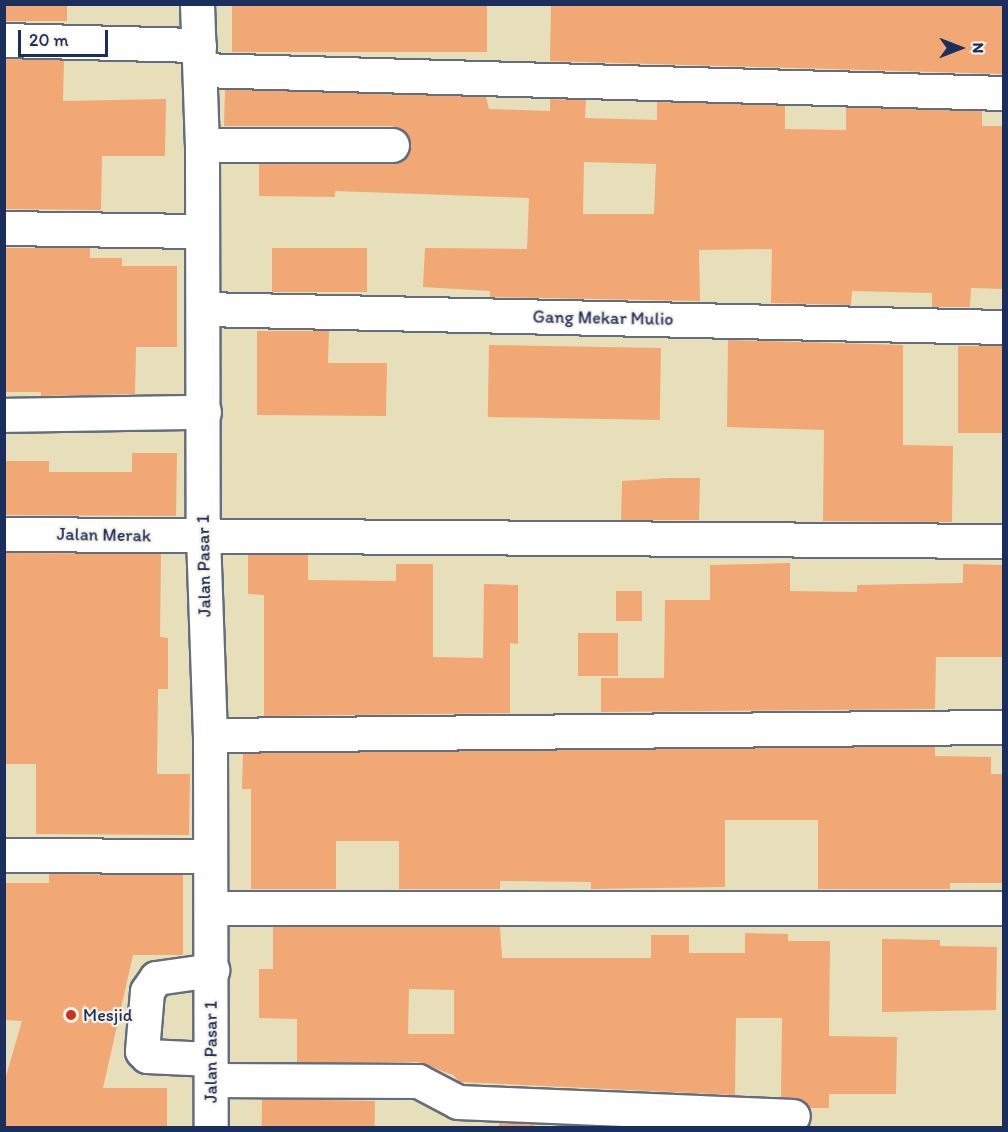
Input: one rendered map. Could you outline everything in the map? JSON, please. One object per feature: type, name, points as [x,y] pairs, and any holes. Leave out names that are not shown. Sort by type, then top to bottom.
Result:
[{"type":"street","name":"Jalan Pasar 1","points":[[197,4],[202,145],[203,536],[210,735],[211,1128]]},
{"type":"street","points":[[4,40],[200,57],[1004,93]]},
{"type":"street","points":[[202,145],[392,145]]},
{"type":"street","points":[[4,228],[202,231]]},
{"type":"street","name":"Gang Mekar Mulio","points":[[203,309],[1004,327]]},
{"type":"street","points":[[4,415],[204,412]]},
{"type":"street","name":"Jalan Merak","points":[[4,534],[1004,541]]},
{"type":"street","points":[[210,735],[1004,727]]},
{"type":"street","points":[[4,855],[210,856]]},
{"type":"street","points":[[211,908],[1004,908]]},
{"type":"street","points":[[212,970],[156,978],[147,991],[142,1051],[147,1056],[210,1070],[418,1082],[458,1102],[793,1116]]},
{"type":"building","points":[[4,4],[67,4],[67,21],[4,21]]},
{"type":"building","points":[[232,4],[487,4],[487,52],[232,52]]},
{"type":"building","points":[[551,4],[1004,4],[1004,74],[550,61]]},
{"type":"building","points":[[4,59],[64,60],[63,101],[166,99],[165,156],[102,156],[101,210],[6,209]]},
{"type":"building","points":[[225,89],[486,97],[489,109],[550,111],[550,99],[586,100],[585,118],[657,120],[657,102],[785,105],[785,129],[846,130],[846,107],[982,111],[982,126],[1004,126],[1004,289],[971,288],[970,307],[932,307],[932,293],[852,291],[851,305],[771,303],[772,249],[699,250],[700,301],[490,297],[490,291],[423,287],[425,248],[527,249],[529,198],[335,191],[335,197],[259,196],[259,164],[393,164],[408,155],[408,136],[392,126],[224,126]],"holes":[[[584,162],[656,164],[654,214],[583,214]]]},
{"type":"building","points":[[4,248],[90,248],[90,258],[122,258],[122,266],[177,266],[177,347],[136,347],[135,394],[41,396],[41,392],[4,392]]},
{"type":"building","points":[[272,248],[367,248],[367,292],[272,292]]},
{"type":"building","points":[[257,331],[329,331],[328,363],[387,363],[386,416],[257,415]]},
{"type":"building","points":[[728,340],[903,345],[903,445],[953,446],[952,522],[823,521],[824,430],[727,427]]},
{"type":"building","points":[[489,345],[661,348],[660,420],[488,417]]},
{"type":"building","points":[[958,346],[1003,346],[1003,433],[958,433]]},
{"type":"building","points":[[132,453],[177,453],[176,516],[4,515],[4,461],[49,461],[49,472],[132,472]]},
{"type":"building","points":[[700,478],[699,520],[621,520],[622,481]]},
{"type":"building","points":[[4,553],[161,554],[160,637],[168,638],[168,689],[158,689],[157,774],[190,774],[189,835],[36,834],[36,764],[4,764]]},
{"type":"building","points":[[248,554],[308,555],[308,580],[396,581],[396,564],[433,564],[433,657],[483,658],[484,584],[518,585],[518,644],[510,643],[510,713],[264,716],[264,595],[248,594]]},
{"type":"building","points":[[790,563],[790,591],[857,592],[857,585],[963,583],[963,564],[1004,565],[1004,657],[936,657],[935,709],[601,712],[601,678],[664,678],[665,600],[710,600],[710,565]]},
{"type":"building","points":[[616,591],[642,591],[642,621],[616,621]]},
{"type":"building","points":[[578,633],[618,633],[618,676],[578,676]]},
{"type":"building","points":[[935,746],[935,756],[991,757],[991,774],[1004,774],[1004,883],[950,883],[950,889],[818,889],[818,820],[725,820],[725,887],[591,889],[591,882],[500,881],[500,889],[399,889],[399,841],[336,841],[336,889],[251,889],[251,789],[242,789],[243,753]]},
{"type":"building","points":[[49,874],[183,875],[183,955],[133,955],[103,1088],[167,1088],[167,1128],[4,1128],[4,1083],[22,1021],[4,1020],[4,883],[49,883]]},
{"type":"building","points":[[273,927],[500,927],[502,958],[651,958],[651,935],[689,935],[689,953],[745,953],[745,933],[788,934],[788,941],[830,941],[829,1036],[897,1037],[896,1094],[829,1094],[829,1108],[810,1108],[803,1100],[781,1097],[782,1018],[736,1018],[735,1095],[460,1082],[453,1075],[418,1062],[297,1062],[297,1019],[259,1018],[259,969],[273,969]],"holes":[[[409,989],[454,990],[454,1034],[408,1034]]]},
{"type":"building","points":[[882,939],[940,940],[940,946],[997,947],[996,1010],[882,1012]]},
{"type":"building","points":[[262,1099],[375,1101],[375,1128],[261,1128]]},
{"type":"building","points":[[499,1122],[534,1124],[534,1128],[499,1128]]},
{"type":"place","name":"Mesjid","points":[[71,1015]]}]
